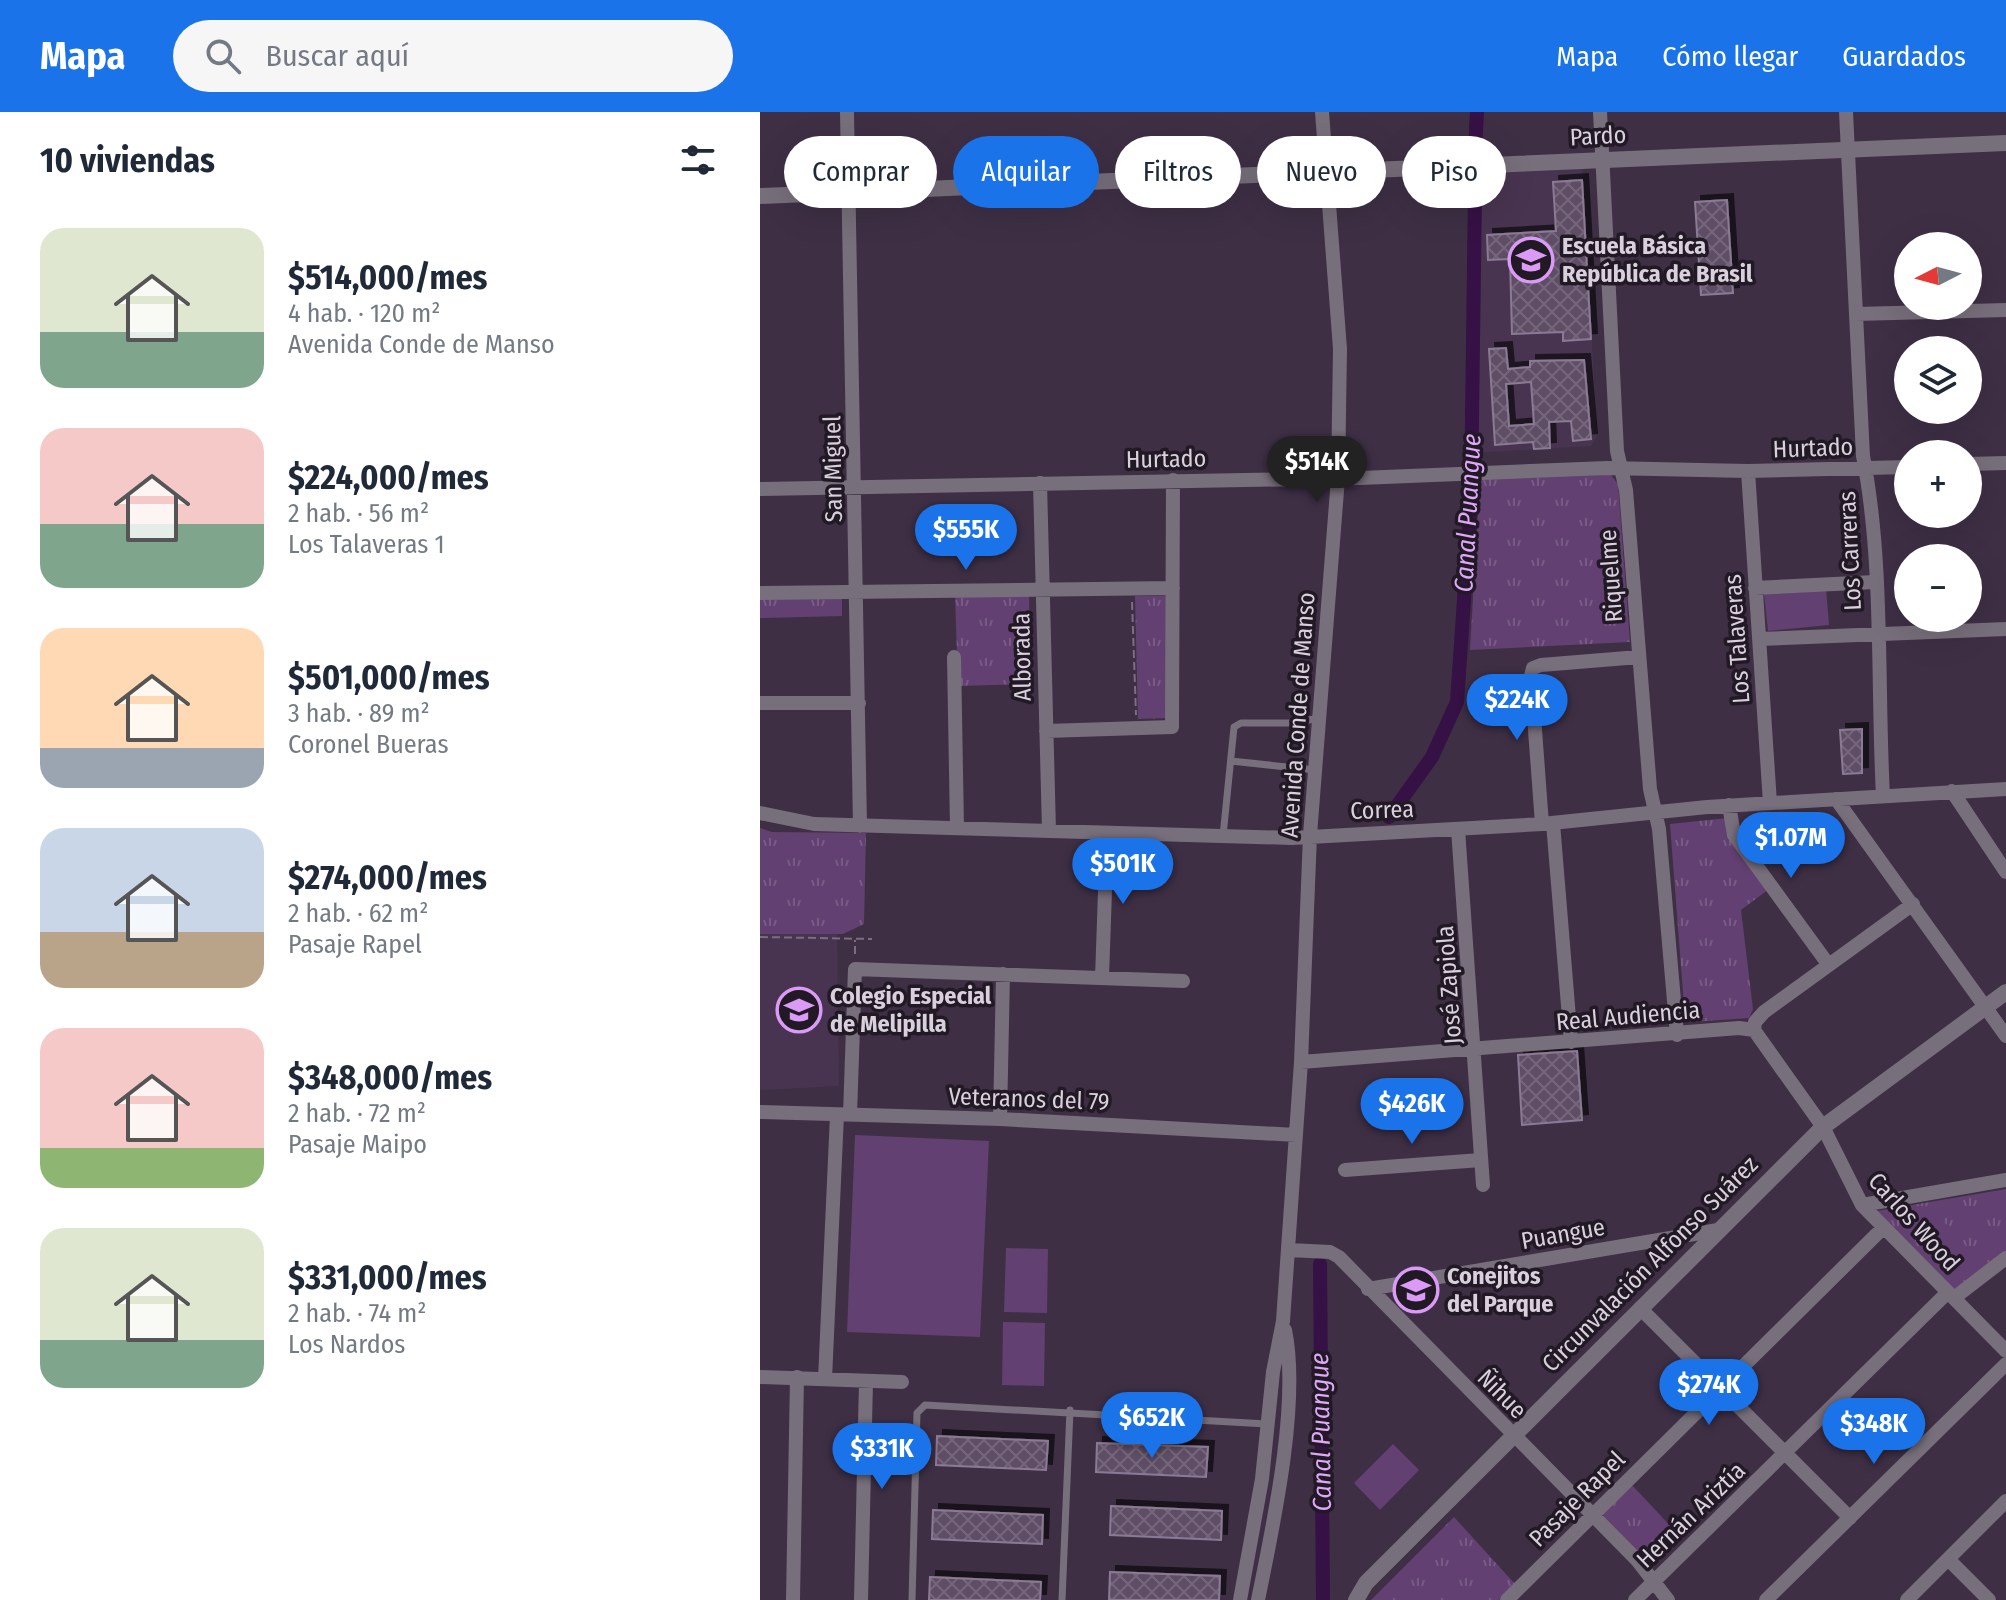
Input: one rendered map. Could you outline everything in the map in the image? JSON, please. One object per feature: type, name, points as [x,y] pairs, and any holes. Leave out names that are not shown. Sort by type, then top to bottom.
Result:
[{"type":"street","name":"San Miguel","points":[[847,112],[847,136]]},
{"type":"street","name":"Avenida Conde de Manso","points":[[1322,112],[1324,136]]},
{"type":"street","name":"Riquelme","points":[[1600,112],[1617,451],[1622,468],[1677,1035]]},
{"type":"street","name":"Los Carreras","points":[[1846,112],[1865,468],[1875,582],[1883,796]]},
{"type":"street","name":"Pardo","points":[[1386,169],[2006,143]]},
{"type":"street","name":"Pardo","points":[[937,188],[1257,175]]},
{"type":"street","name":"Pardo","points":[[760,196],[784,195]]},
{"type":"street","name":"San Miguel","points":[[848,208],[860,826]]},
{"type":"street","name":"Avenida Conde de Manso","points":[[1240,1600],[1260,1495],[1289,1250],[1301,1062],[1310,835],[1338,478],[1340,349],[1330,208]]},
{"type":"street","points":[[1856,314],[2006,310]]},
{"type":"street","points":[[1982,464],[2006,463]]},
{"type":"street","name":"Hurtado","points":[[760,489],[1338,478],[1622,468],[1748,471],[1894,467]]},
{"type":"street","name":"Los Talaveras","points":[[1748,471],[1770,803]]},
{"type":"street","points":[[1046,731],[1172,727],[1173,480]]},
{"type":"street","name":"Alborada","points":[[1040,483],[1049,831]]},
{"type":"street","points":[[1755,588],[1875,582]]},
{"type":"street","points":[[760,593],[1173,588]]},
{"type":"street","points":[[1759,639],[2006,629]]},
{"type":"street","points":[[954,657],[957,828]]},
{"type":"street","points":[[1571,1042],[1533,668],[1639,657]]},
{"type":"street","points":[[760,703],[859,703]]},
{"type":"street","name":"Correa","points":[[760,813],[800,823],[860,826],[1223,836],[1310,835],[1547,824],[1729,805],[2006,789]]},
{"type":"street","points":[[1952,791],[2006,872]]},
{"type":"street","points":[[1836,799],[2006,1036]]},
{"type":"street","points":[[1729,805],[1734,835],[1828,964]]},
{"type":"street","name":"José Zapiola","points":[[1458,829],[1476,1049],[1483,1185]]},
{"type":"street","points":[[1102,978],[1107,833]]},
{"type":"street","points":[[1754,1030],[1755,1022],[1764,1012],[1913,904]]},
{"type":"street","points":[[825,1379],[855,969],[1183,981]]},
{"type":"street","points":[[1000,1119],[1003,974]]},
{"type":"street","name":"Circunvalación Alfonso Suárez","points":[[1356,1600],[1366,1583],[1823,1127],[2006,992]]},
{"type":"street","name":"Real Audiencia","points":[[1301,1062],[1739,1028],[1754,1030]]},
{"type":"street","name":"Carlos Wood","points":[[1754,1030],[1823,1127],[1862,1205],[2006,1351]]},
{"type":"street","name":"Veteranos del 79","points":[[760,1112],[1000,1119],[1296,1135]]},
{"type":"street","points":[[1345,1170],[1481,1160]]},
{"type":"street","points":[[1862,1205],[2006,1180]]},
{"type":"street","name":"Pasaje Rapel","points":[[1507,1600],[1884,1227]]},
{"type":"street","name":"Puangue","points":[[1368,1289],[1718,1230]]},
{"type":"street","name":"Ñihue","points":[[1289,1250],[1330,1252],[1592,1516],[1668,1600]]},
{"type":"street","name":"Hernán Ariztía","points":[[1635,1600],[1951,1295],[2006,1258]]},
{"type":"street","points":[[1640,1308],[1850,1518]]},
{"type":"street","name":"Avenida Conde de Manso","points":[[1258,1600],[1274,1521],[1287,1395],[1289,1360],[1283,1321]]},
{"type":"street","points":[[1766,1600],[2006,1364]]},
{"type":"street","points":[[760,1377],[902,1382]]},
{"type":"street","points":[[793,1600],[797,1377]]},
{"type":"street","points":[[861,1600],[866,1381]]},
{"type":"street","points":[[1907,1600],[2006,1501]]},
{"type":"street","points":[[1948,1559],[1989,1600]]},
{"type":"lane","points":[[1223,836],[1233,731],[1237,724],[1294,723],[1319,718]]},
{"type":"lane","points":[[1231,761],[1315,770]]},
{"type":"lane","points":[[912,1600],[917,1413],[925,1405],[1070,1410],[1267,1424]]},
{"type":"lane","points":[[1062,1600],[1070,1410]]},
{"type":"path","points":[[1132,589],[1136,728]]},
{"type":"path","points":[[760,937],[872,939]]},
{"type":"shaded area","name":"Escuela Básica República de Brasil","points":[[1582,166],[1597,435],[1591,446],[1473,453],[1476,208],[1506,208],[1506,171]]},
{"type":"shaded area","name":"Colegio Especial de Melipilla","points":[[760,934],[837,934],[839,1086],[760,1090]]},
{"type":"green space","points":[[1610,474],[1618,484],[1630,642],[1470,650],[1480,478]]},
{"type":"green space","points":[[1826,588],[1829,625],[1768,631],[1764,594]]},
{"type":"green space","points":[[1029,593],[1031,684],[958,686],[955,594]]},
{"type":"green space","points":[[1135,596],[1166,596],[1168,718],[1138,719]]},
{"type":"green space","points":[[842,598],[842,616],[760,618],[760,599]]},
{"type":"green space","points":[[1728,818],[1769,889],[1741,910],[1753,1009],[1749,1018],[1691,1022],[1685,1018],[1670,824]]},
{"type":"green space","points":[[760,828],[772,832],[866,833],[864,924],[843,934],[760,934]]},
{"type":"green space","points":[[855,1135],[989,1141],[980,1337],[847,1332]]},
{"type":"green space","points":[[2006,1189],[2006,1254],[1954,1292],[1877,1211]]},
{"type":"green space","points":[[1935,1212],[1975,1256],[1951,1278],[1912,1234]]},
{"type":"green space","points":[[1006,1248],[1048,1249],[1047,1313],[1004,1312]]},
{"type":"green space","points":[[1003,1322],[1045,1323],[1044,1386],[1002,1385]]},
{"type":"green space","points":[[1393,1444],[1419,1470],[1380,1510],[1354,1483]]},
{"type":"green space","points":[[1630,1483],[1677,1533],[1647,1561],[1600,1512]]},
{"type":"green space","points":[[1454,1517],[1515,1584],[1499,1600],[1371,1600]]},
{"type":"building","points":[[1582,180],[1591,339],[1563,341],[1563,332],[1512,334],[1510,259],[1488,260],[1487,235],[1556,231],[1553,182]]},
{"type":"building","points":[[1727,200],[1733,293],[1701,295],[1695,202]]},
{"type":"building","points":[[1506,348],[1508,369],[1530,367],[1530,361],[1584,360],[1591,439],[1573,441],[1571,421],[1549,422],[1550,448],[1534,449],[1533,442],[1495,445],[1489,349]],"holes":[[[1531,382],[1534,424],[1509,426],[1506,384]]]},
{"type":"building","points":[[1862,729],[1862,773],[1843,774],[1840,730]]},
{"type":"building","points":[[1577,1051],[1582,1120],[1522,1125],[1518,1055]]},
{"type":"building","points":[[937,1436],[1048,1441],[1046,1470],[936,1465]]},
{"type":"building","points":[[1097,1443],[1208,1447],[1206,1477],[1096,1472]]},
{"type":"building","points":[[1111,1506],[1222,1511],[1221,1540],[1110,1535]]},
{"type":"building","points":[[933,1510],[1043,1515],[1042,1544],[932,1539]]},
{"type":"building","points":[[1110,1572],[1220,1576],[1219,1600],[1109,1600]]},
{"type":"building","points":[[930,1577],[1041,1582],[1040,1600],[929,1600]]},
{"type":"waterway","name":"Canal Puangue","points":[[1476,136],[1477,112]]},
{"type":"waterway","name":"Canal Puangue","points":[[1389,817],[1432,757],[1457,702],[1471,497],[1475,208]]},
{"type":"waterway","name":"Canal Puangue","points":[[1320,1264],[1323,1600]]},
{"type":"place","name":"Escuela Básica República de Brasil","points":[[1531,260]]},
{"type":"place","name":"Colegio Especial de Melipilla","points":[[799,1010]]},
{"type":"place","name":"Conejitos del Parque","points":[[1416,1290]]}]
